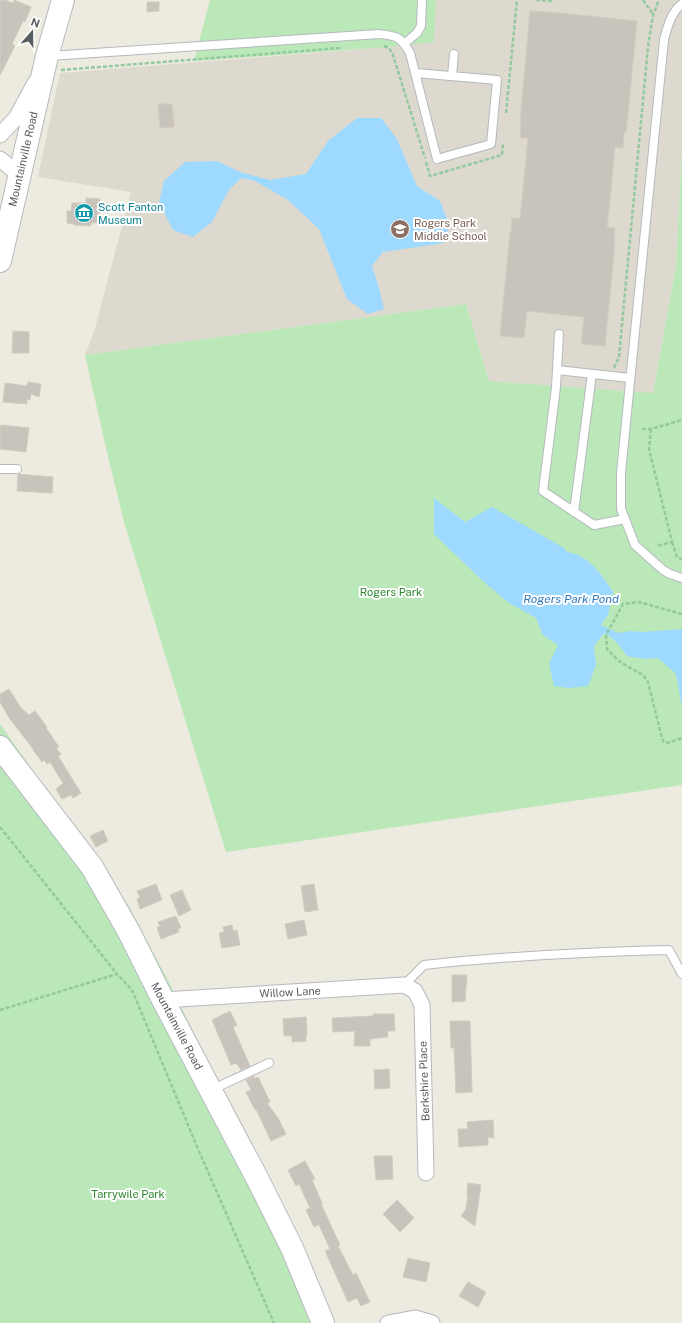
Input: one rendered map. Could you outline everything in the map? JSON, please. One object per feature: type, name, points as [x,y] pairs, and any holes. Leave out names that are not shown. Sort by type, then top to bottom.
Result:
[{"type":"street","name":"Mountainville Road","points":[[0,261],[19,176],[52,63],[63,0]]},
{"type":"street","points":[[0,135],[16,118],[32,90],[52,63]]},
{"type":"street","points":[[0,159],[19,176]]},
{"type":"street","name":"Mountainville Road","points":[[0,747],[92,867],[129,932],[292,1248],[323,1323]]},
{"type":"street","name":"Willow Lane","points":[[163,1000],[410,988]]},
{"type":"street","name":"Berkshire Place","points":[[410,988],[422,1005],[426,1173]]},
{"type":"street","points":[[388,1323],[415,1318],[432,1323]]},
{"type":"lane","points":[[404,43],[417,33],[421,26],[422,0]]},
{"type":"lane","points":[[682,4],[679,6],[669,23],[664,40],[621,473],[621,509],[635,545],[670,574],[682,578]]},
{"type":"lane","points":[[52,63],[379,34],[396,36],[404,43],[410,53],[437,159],[491,144],[497,80],[416,73]]},
{"type":"lane","points":[[452,76],[454,54]]},
{"type":"lane","points":[[559,334],[557,370],[543,491],[594,525],[625,519]]},
{"type":"lane","points":[[557,370],[630,378]]},
{"type":"lane","points":[[574,512],[592,374]]},
{"type":"lane","points":[[0,469],[17,469]]},
{"type":"lane","points":[[410,988],[424,965],[477,959],[610,952],[669,950],[682,974]]},
{"type":"lane","points":[[211,1090],[269,1063]]},
{"type":"path","points":[[505,116],[517,0]]},
{"type":"path","points":[[536,0],[552,0]]},
{"type":"path","points":[[643,0],[653,15]]},
{"type":"path","points":[[608,370],[614,368],[619,357],[648,47],[653,15],[659,0]]},
{"type":"path","points":[[382,45],[389,48],[393,55],[430,176],[502,155],[503,139]]},
{"type":"path","points":[[52,63],[343,48]]},
{"type":"path","points":[[642,429],[651,429],[682,420]]},
{"type":"path","points":[[651,429],[649,449],[672,542],[677,557],[682,559]]},
{"type":"path","points":[[656,546],[672,542]]},
{"type":"path","points":[[682,614],[639,602],[622,604],[606,635],[607,649],[620,662],[643,675],[648,682],[663,740],[667,742],[682,738]]},
{"type":"path","points":[[0,827],[117,974],[132,990],[198,1149],[274,1323]]},
{"type":"path","points":[[0,1010],[117,974]]},
{"type":"shaded area","name":"Rogers Park Middle School","points":[[436,0],[682,0],[682,148],[676,266],[653,393],[489,381],[466,304],[85,355],[94,332],[131,192],[38,177],[60,73],[376,48],[433,42]]},
{"type":"green space","points":[[210,0],[436,0],[434,42],[376,48],[194,61]]},
{"type":"green space","name":"Rogers Park","points":[[682,148],[682,785],[226,852],[124,522],[85,355],[466,304],[489,381],[653,393],[676,266]]},
{"type":"green space","name":"Tarrywile Park","points":[[0,724],[128,905],[171,986],[265,1180],[330,1323],[0,1323]]},
{"type":"water","points":[[357,118],[381,118],[397,139],[417,186],[440,201],[449,224],[444,243],[383,252],[372,266],[384,309],[368,314],[347,299],[319,229],[288,200],[255,181],[241,178],[229,190],[212,222],[193,237],[173,230],[159,203],[164,181],[185,162],[217,161],[240,172],[270,180],[306,174],[328,141]]},
{"type":"water","name":"Rogers Park Pond","points":[[434,498],[465,522],[492,507],[564,548],[567,552],[582,557],[588,561],[613,592],[608,615],[601,625],[618,633],[630,631],[643,632],[682,629],[682,707],[676,674],[658,658],[645,659],[627,656],[611,637],[604,633],[594,646],[596,665],[588,686],[569,688],[554,686],[549,664],[558,645],[543,635],[536,618],[509,603],[485,583],[434,534]]},
{"type":"building","points":[[0,0],[13,3],[14,0],[31,7],[25,22],[23,21],[12,44],[15,46],[0,75]]},
{"type":"building","points":[[147,2],[159,2],[159,11],[147,12]]},
{"type":"building","points":[[530,11],[637,21],[626,133],[624,133],[623,148],[615,147],[607,227],[615,228],[615,243],[605,346],[581,344],[584,317],[527,311],[524,338],[500,336],[510,232],[512,218],[520,219],[528,138],[520,138],[520,123]]},
{"type":"building","points":[[158,104],[172,104],[174,127],[160,128]]},
{"type":"building","name":"Scott Fanton Museum","points":[[86,198],[100,199],[100,223],[91,223],[91,226],[67,223],[67,211],[71,211],[72,203],[86,203]]},
{"type":"building","points":[[13,331],[29,332],[29,353],[12,353]]},
{"type":"building","points":[[28,382],[41,384],[39,397],[31,394],[30,400],[27,399],[27,404],[3,402],[5,383],[27,386]]},
{"type":"building","points":[[0,426],[29,428],[26,452],[0,449]]},
{"type":"building","points":[[18,474],[53,477],[52,493],[17,491]]},
{"type":"building","points":[[9,689],[21,708],[29,715],[35,711],[47,727],[46,728],[59,747],[56,748],[61,754],[58,756],[81,793],[73,798],[71,795],[62,799],[56,789],[63,783],[50,762],[47,764],[44,760],[42,762],[10,719],[0,702],[0,694]]},
{"type":"building","points":[[103,830],[108,841],[96,847],[90,836]]},
{"type":"building","points":[[156,884],[162,900],[140,909],[137,899],[140,897],[137,891]]},
{"type":"building","points":[[314,884],[318,910],[305,912],[301,886]]},
{"type":"building","points":[[182,890],[191,910],[179,916],[170,895]]},
{"type":"building","points":[[176,916],[181,928],[178,929],[179,932],[161,939],[157,927],[160,926],[158,922]]},
{"type":"building","points":[[304,920],[307,935],[288,939],[285,924]]},
{"type":"building","points":[[232,925],[233,931],[237,930],[240,945],[222,948],[219,933],[224,932],[223,927]]},
{"type":"building","points":[[452,975],[467,975],[465,1001],[452,1002]]},
{"type":"building","points":[[230,1011],[237,1025],[233,1027],[250,1066],[241,1070],[236,1063],[231,1065],[212,1020]]},
{"type":"building","points":[[373,1014],[394,1014],[395,1031],[387,1031],[388,1037],[370,1039],[370,1046],[354,1046],[355,1031],[333,1032],[332,1018],[373,1016]]},
{"type":"building","points":[[306,1017],[306,1041],[292,1042],[292,1036],[284,1036],[283,1019]]},
{"type":"building","points":[[450,1021],[470,1021],[472,1092],[456,1093],[454,1048],[451,1048]]},
{"type":"building","points":[[389,1069],[390,1088],[375,1089],[374,1070]]},
{"type":"building","points":[[254,1076],[255,1079],[258,1077],[270,1102],[267,1103],[278,1118],[286,1134],[271,1141],[246,1092],[251,1090],[246,1080]]},
{"type":"building","points":[[493,1120],[494,1138],[488,1137],[488,1145],[459,1147],[458,1129],[468,1129],[467,1122]]},
{"type":"building","points":[[374,1156],[392,1156],[393,1179],[376,1180]]},
{"type":"building","points":[[305,1161],[315,1179],[312,1180],[322,1203],[321,1204],[340,1245],[338,1246],[353,1275],[356,1273],[370,1302],[361,1306],[357,1298],[348,1302],[325,1251],[330,1249],[319,1225],[314,1227],[306,1210],[310,1208],[299,1184],[296,1186],[288,1170]]},
{"type":"building","points":[[468,1183],[481,1185],[475,1226],[461,1216],[466,1209]]},
{"type":"building","points":[[397,1200],[414,1218],[400,1232],[383,1214]]},
{"type":"building","points":[[408,1258],[430,1263],[426,1282],[403,1277]]},
{"type":"building","points":[[468,1282],[486,1292],[478,1307],[459,1296]]},
{"type":"place","name":"Scott Fanton Museum","points":[[84,213]]},
{"type":"place","name":"Rogers Park Middle School","points":[[400,229]]}]
